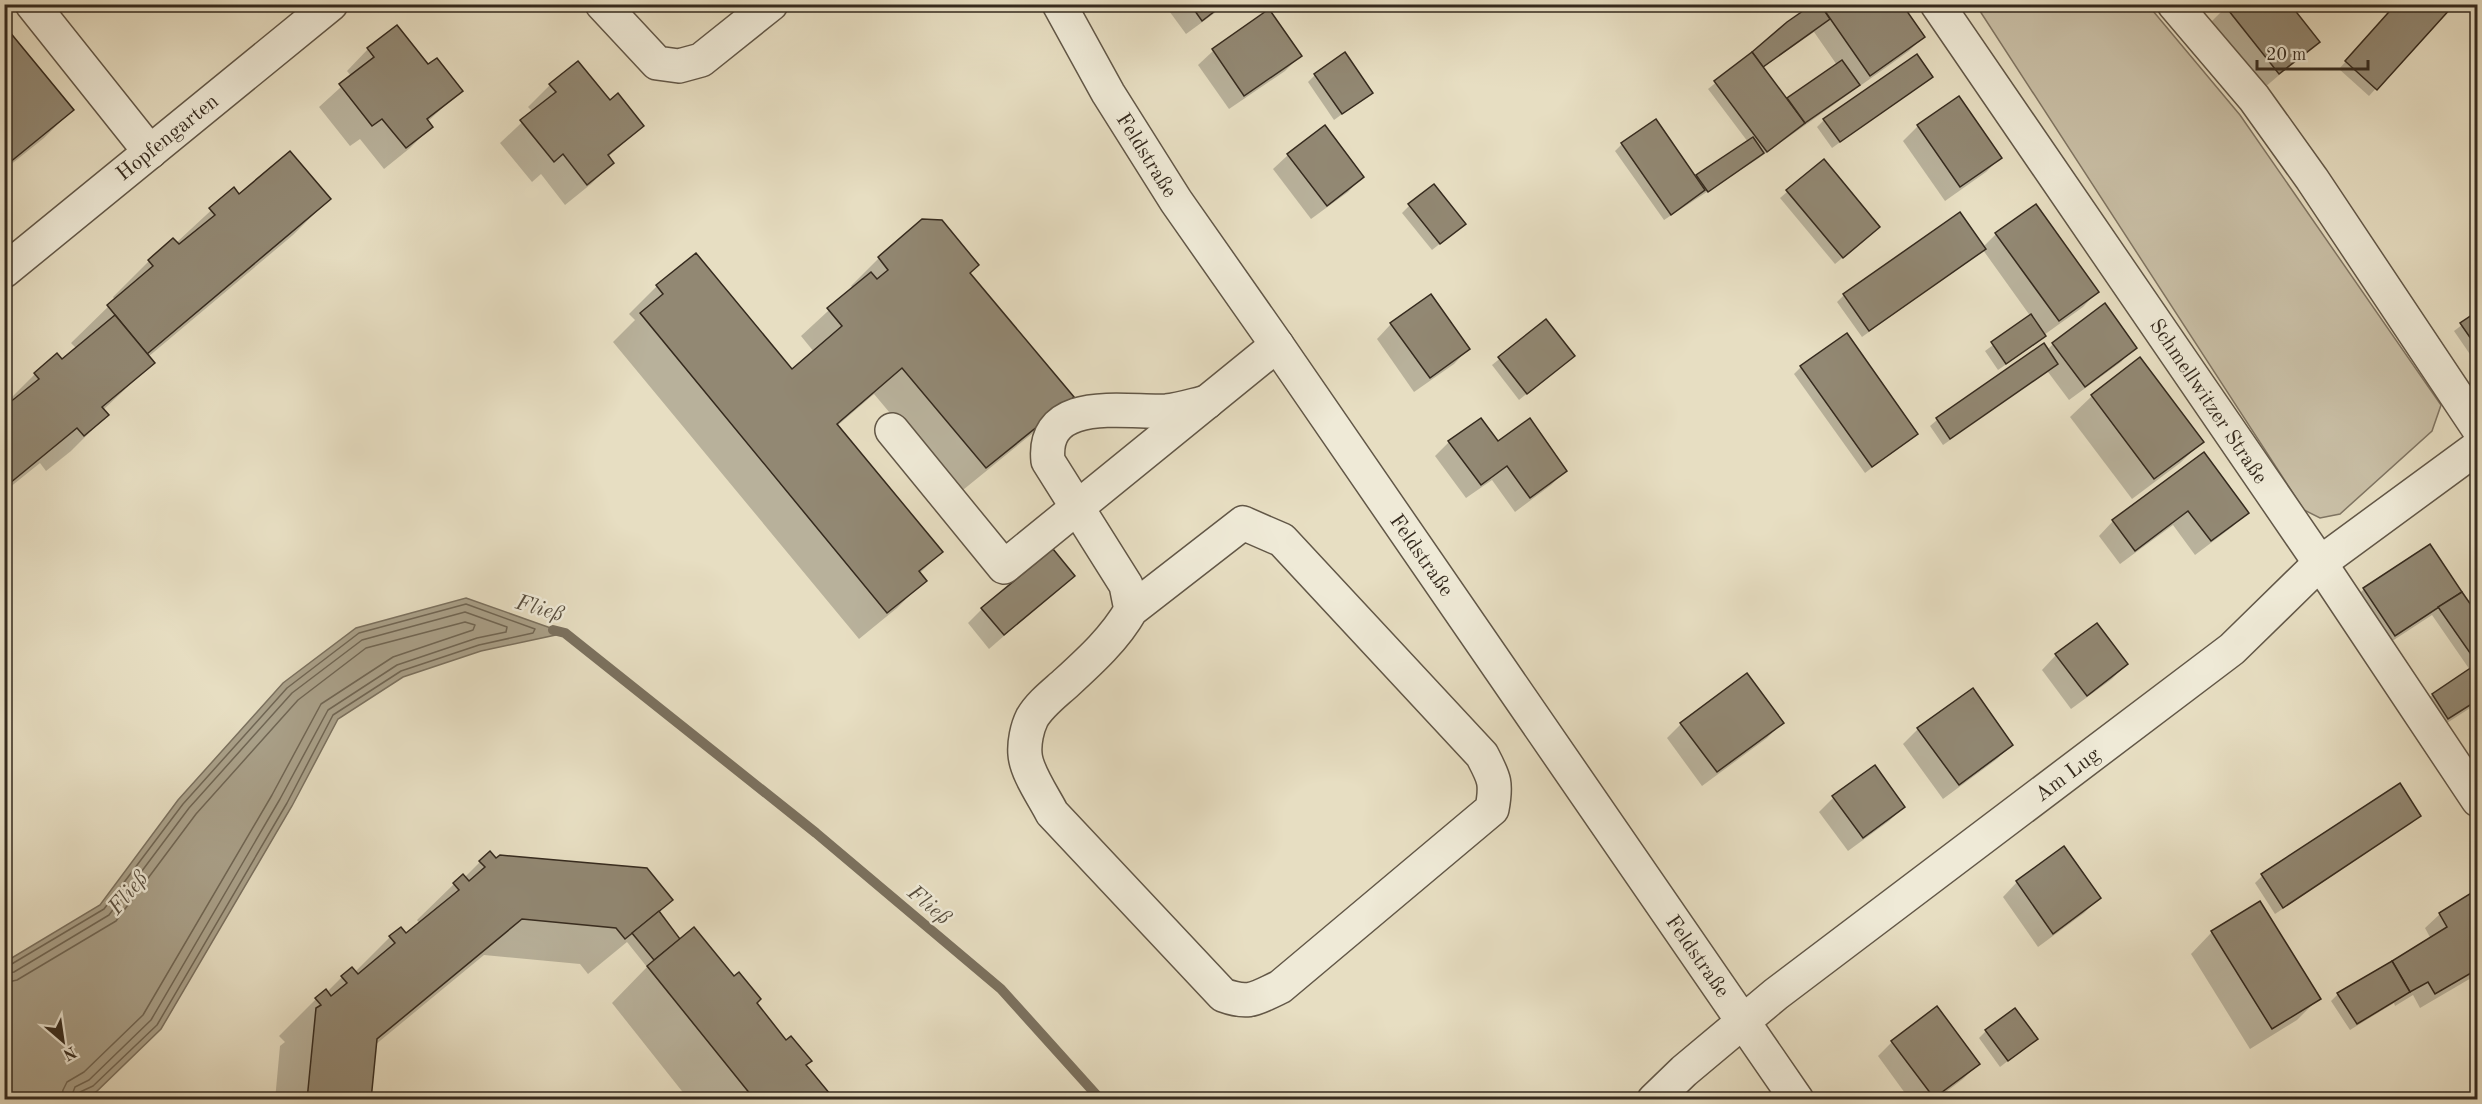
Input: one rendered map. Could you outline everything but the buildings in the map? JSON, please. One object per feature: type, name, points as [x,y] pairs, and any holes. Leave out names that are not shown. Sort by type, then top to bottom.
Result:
[{"type":"street","points":[[32,4],[150,152]]},
{"type":"street","name":"Hopfengarten","points":[[4,271],[331,4]]},
{"type":"street","points":[[602,4],[657,63],[679,66],[700,60],[771,4]]},
{"type":"street","name":"Feldstraße","points":[[1059,4],[1108,93],[1176,201],[1797,1100]]},
{"type":"street","name":"Schmellwitzer Straße","points":[[1937,4],[2320,563],[2478,800]]},
{"type":"street","points":[[2174,4],[2254,98],[2478,428]]},
{"type":"street","points":[[892,430],[1004,567],[1277,345]]},
{"type":"street","points":[[1131,610],[1243,523],[1282,540],[1482,755],[1493,776],[1496,788],[1492,809],[1280,987],[1241,1002],[1223,995],[1052,813],[1024,756],[1031,719],[1041,705],[1089,662],[1122,626],[1131,610],[1126,585],[1048,461],[1047,444],[1057,428],[1077,414],[1098,409],[1169,411],[1207,402]]},
{"type":"street","name":"Am Lug","points":[[1654,1100],[1776,994],[2232,649],[2320,563],[2478,447]]},
{"type":"shaded area","points":[[1976,5],[2148,5],[2240,115],[2441,405],[2432,431],[2340,514],[2320,518],[2304,510]]},
{"type":"water","points":[[466,598],[565,633],[481,651],[403,677],[338,719],[292,806],[161,1029],[96,1092],[78,1099],[5,1099],[5,962],[100,905],[178,800],[283,683],[356,628]]},
{"type":"waterway","name":"Fließ","points":[[553,630],[565,633],[816,833],[1001,989],[1101,1100]]}]
